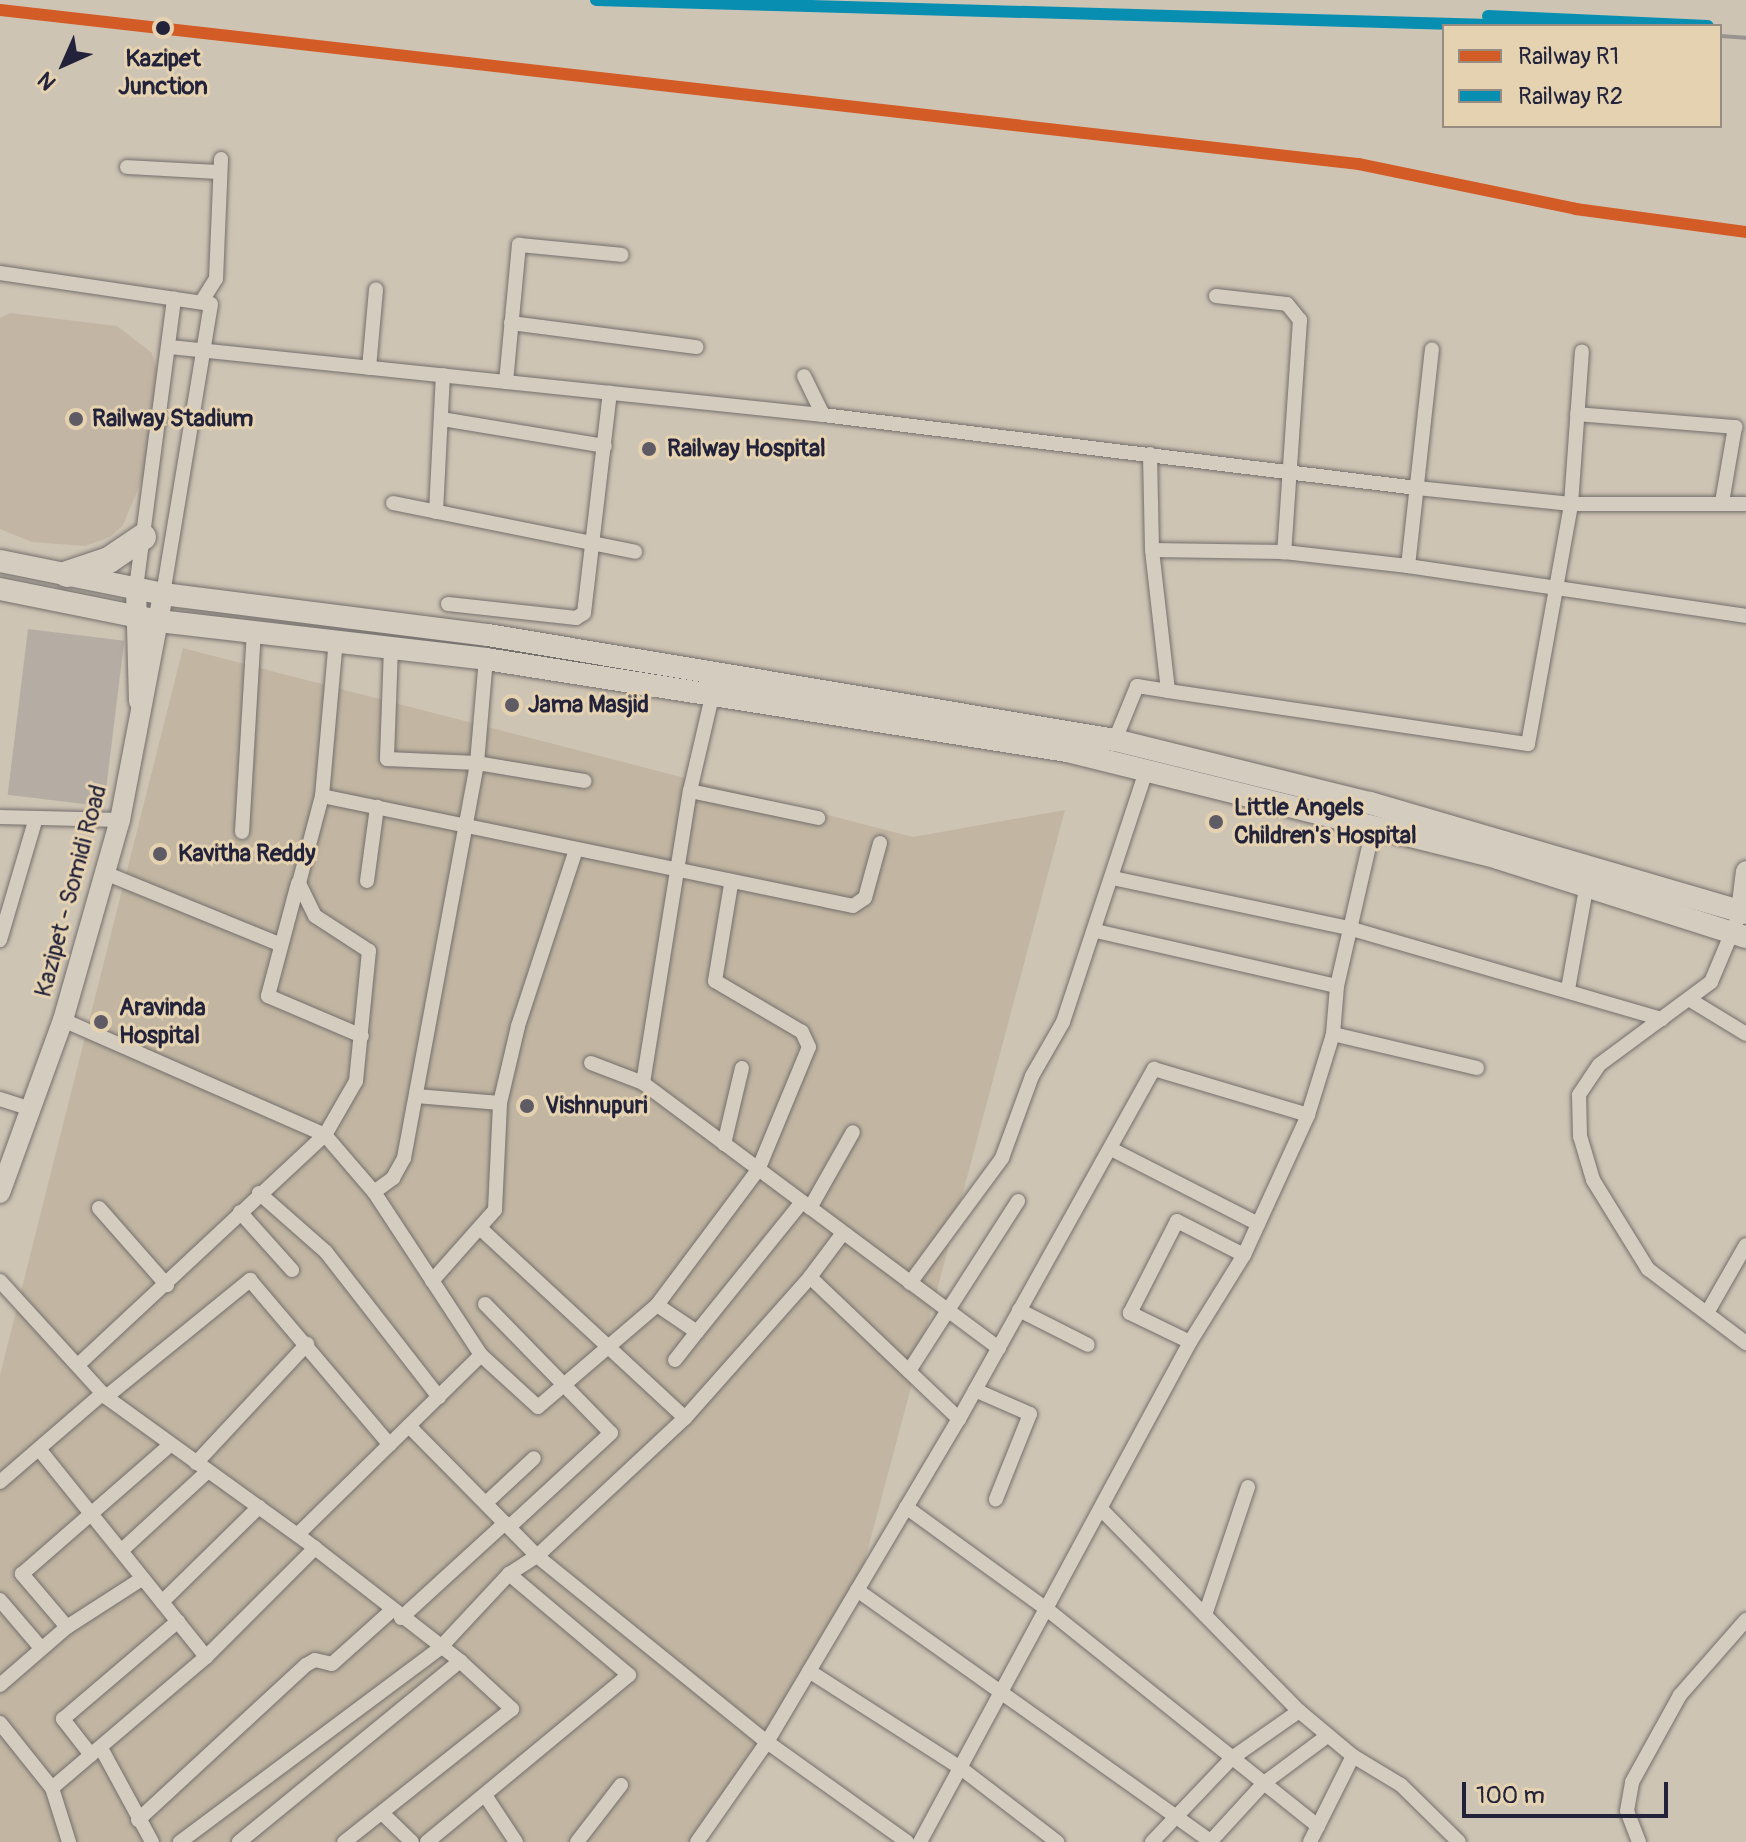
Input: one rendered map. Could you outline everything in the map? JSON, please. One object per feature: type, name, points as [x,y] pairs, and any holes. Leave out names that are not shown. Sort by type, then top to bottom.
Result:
[{"type":"highway","points":[[67,574],[109,560],[143,537]]},
{"type":"main road","points":[[0,561],[163,594],[488,635],[1115,740],[1370,803],[1743,920]]},
{"type":"main road","points":[[0,589],[159,621],[336,639],[486,659],[713,692],[1067,751],[1374,825],[1587,883],[1743,920]]},
{"type":"street","points":[[127,167],[220,166],[216,279],[202,301]]},
{"type":"street","points":[[506,382],[519,245],[622,255]]},
{"type":"street","points":[[0,273],[202,301],[214,310],[204,351],[163,594]]},
{"type":"street","points":[[369,368],[376,289]]},
{"type":"street","points":[[1216,296],[1287,304],[1300,320],[1293,470],[1284,552]]},
{"type":"street","points":[[140,709],[133,616],[174,298]]},
{"type":"street","points":[[511,323],[696,347]]},
{"type":"street","points":[[170,347],[823,415],[1571,504],[1746,504]]},
{"type":"street","points":[[1408,566],[1432,349]]},
{"type":"street","points":[[1115,740],[1137,686],[1528,744],[1559,591],[1571,504],[1582,351]]},
{"type":"street","points":[[436,512],[443,375]]},
{"type":"street","points":[[804,376],[823,415]]},
{"type":"street","points":[[448,604],[581,616],[595,544],[610,393]]},
{"type":"street","points":[[1577,414],[1735,427],[1722,502]]},
{"type":"street","points":[[442,419],[605,446]]},
{"type":"street","points":[[1150,454],[1152,550],[1168,691]]},
{"type":"street","points":[[393,503],[635,552]]},
{"type":"street","points":[[1152,550],[1284,552],[1408,566],[1559,591],[1746,616]]},
{"type":"street","name":"Kazipet - Somidi Road","points":[[0,1193],[63,1020],[120,820],[163,594]]},
{"type":"street","points":[[242,832],[254,631]]},
{"type":"street","points":[[336,639],[322,796],[279,944],[269,999],[362,1036]]},
{"type":"street","points":[[391,648],[387,759],[477,763],[585,781]]},
{"type":"street","points":[[374,1192],[393,1178],[404,1158],[477,763],[486,659]]},
{"type":"street","points":[[643,1083],[690,791],[713,692]]},
{"type":"street","points":[[910,1283],[1002,1158],[1096,931],[1146,771]]},
{"type":"street","points":[[690,791],[818,818]]},
{"type":"street","points":[[322,796],[731,884],[853,906],[865,898],[880,843]]},
{"type":"street","points":[[367,881],[377,807]]},
{"type":"street","points":[[0,817],[120,820]]},
{"type":"street","points":[[0,940],[5,913],[36,818]]},
{"type":"street","points":[[920,1842],[1004,1692],[1190,1342],[1244,1255],[1308,1115],[1333,1034],[1337,986],[1374,825]]},
{"type":"street","points":[[432,1281],[495,1210],[500,1103],[518,1026],[576,850]]},
{"type":"street","points":[[1746,871],[1743,920],[1711,982],[1692,1001],[1599,1065],[1579,1095],[1580,1136],[1593,1180],[1648,1269],[1746,1343]]},
{"type":"street","points":[[105,873],[279,944]]},
{"type":"street","points":[[1113,878],[1352,929],[1568,989],[1662,1019]]},
{"type":"street","points":[[79,1364],[167,1285],[259,1193],[325,1135],[356,1081],[369,951],[315,916],[299,883]]},
{"type":"street","points":[[1568,989],[1587,883]]},
{"type":"street","points":[[63,1020],[325,1135],[374,1192],[481,1355],[538,1407],[562,1383],[657,1305],[758,1170],[809,1047],[802,1032],[715,981],[731,884]]},
{"type":"street","points":[[1096,931],[1337,986]]},
{"type":"street","points":[[1692,1001],[1746,1034]]},
{"type":"street","points":[[1333,1034],[1477,1068]]},
{"type":"street","points":[[591,1063],[643,1083],[999,1348]]},
{"type":"street","points":[[724,1144],[742,1068]]},
{"type":"street","points":[[697,1842],[767,1742],[959,1419],[1154,1069],[1308,1115]]},
{"type":"street","points":[[416,1096],[500,1103]]},
{"type":"street","points":[[0,1099],[31,1109]]},
{"type":"street","points":[[675,1360],[806,1205],[853,1132]]},
{"type":"street","points":[[1111,1149],[1258,1224]]},
{"type":"street","points":[[259,1193],[326,1252],[439,1397]]},
{"type":"street","points":[[909,1371],[952,1313],[1018,1201]]},
{"type":"street","points":[[99,1208],[167,1285]]},
{"type":"street","points":[[240,1212],[292,1270]]},
{"type":"street","points":[[1190,1342],[1130,1313],[1177,1221],[1244,1255]]},
{"type":"street","points":[[481,1229],[685,1418]]},
{"type":"street","points":[[180,1842],[439,1649],[509,1574],[537,1556],[685,1418],[810,1277],[843,1233]]},
{"type":"street","points":[[1707,1313],[1746,1245]]},
{"type":"street","points":[[810,1277],[959,1419]]},
{"type":"street","points":[[0,1482],[250,1280],[390,1445]]},
{"type":"street","points":[[0,1281],[79,1364],[104,1395],[315,1548],[439,1649],[460,1661],[512,1709],[344,1842]]},
{"type":"street","points":[[138,1820],[306,1665],[337,1661],[507,1525],[611,1433],[485,1304]]},
{"type":"street","points":[[657,1305],[697,1332]]},
{"type":"street","points":[[1019,1310],[1088,1345]]},
{"type":"street","points":[[121,1551],[202,1467],[307,1344]]},
{"type":"street","points":[[297,1535],[481,1355]]},
{"type":"street","points":[[975,1390],[1030,1414],[996,1499]]},
{"type":"street","points":[[409,1426],[537,1556],[767,1742],[907,1842]]},
{"type":"street","points":[[67,1627],[22,1574],[170,1445]]},
{"type":"street","points":[[39,1449],[206,1657]]},
{"type":"street","points":[[487,1502],[534,1458]]},
{"type":"street","points":[[1205,1615],[1248,1487]]},
{"type":"street","points":[[162,1602],[259,1507]]},
{"type":"street","points":[[906,1507],[1048,1610],[1318,1826]]},
{"type":"street","points":[[1102,1510],[1299,1711],[1353,1756],[1401,1785],[1459,1842]]},
{"type":"street","points":[[52,1788],[206,1657],[315,1548]]},
{"type":"street","points":[[427,1842],[629,1675],[509,1574]]},
{"type":"street","points":[[0,1685],[67,1627],[143,1578]]},
{"type":"street","points":[[857,1590],[1178,1815],[1211,1842],[1264,1783],[1327,1736]]},
{"type":"street","points":[[0,1600],[41,1648]]},
{"type":"street","points":[[1639,1842],[1627,1811],[1632,1782],[1680,1695],[1746,1620]]},
{"type":"street","points":[[152,1842],[96,1752],[63,1719],[178,1621]]},
{"type":"street","points":[[239,1842],[460,1661]]},
{"type":"street","points":[[809,1671],[962,1769],[1057,1842]]},
{"type":"street","points":[[1152,1842],[1232,1758],[1299,1711]]},
{"type":"street","points":[[0,1723],[52,1788],[69,1842]]},
{"type":"street","points":[[1310,1842],[1353,1756]]},
{"type":"street","points":[[577,1842],[621,1785]]},
{"type":"street","points":[[485,1795],[516,1842]]},
{"type":"street","points":[[383,1814],[412,1842]]},
{"type":"shaded area","name":"Railway Stadium","points":[[10,313],[117,326],[152,353],[157,368],[146,470],[123,525],[110,537],[85,546],[32,542],[0,529],[0,318]]},
{"type":"shaded area","name":"Vishnupuri","points":[[183,648],[913,837],[1065,810],[857,1590],[703,1842],[0,1842],[0,1375]]},
{"type":"building","points":[[28,629],[124,641],[104,807],[8,795]]},
{"type":"railway","points":[[596,0],[1454,24]]},
{"type":"railway","points":[[1514,17],[1665,24]]},
{"type":"railway","points":[[1722,36],[1746,38]]},
{"type":"rail line","name":"R2","points":[[596,0],[1454,24]]},
{"type":"rail line","name":"R1","points":[[0,10],[1359,164],[1576,209],[1746,232]]},
{"type":"rail line","name":"R2","points":[[1488,16],[1664,24]]},
{"type":"place","name":"Kazipet Junction","points":[[163,28]]},
{"type":"place","name":"Railway Stadium","points":[[76,419]]},
{"type":"place","name":"Railway Hospital","points":[[649,449]]},
{"type":"place","name":"Jama Masjid","points":[[512,705]]},
{"type":"place","name":"Little Angels Children's Hospital","points":[[1216,822]]},
{"type":"place","name":"Kavitha Reddy","points":[[160,854]]},
{"type":"place","name":"Aravinda Hospital","points":[[101,1022]]},
{"type":"place","name":"Vishnupuri","points":[[527,1106]]}]
